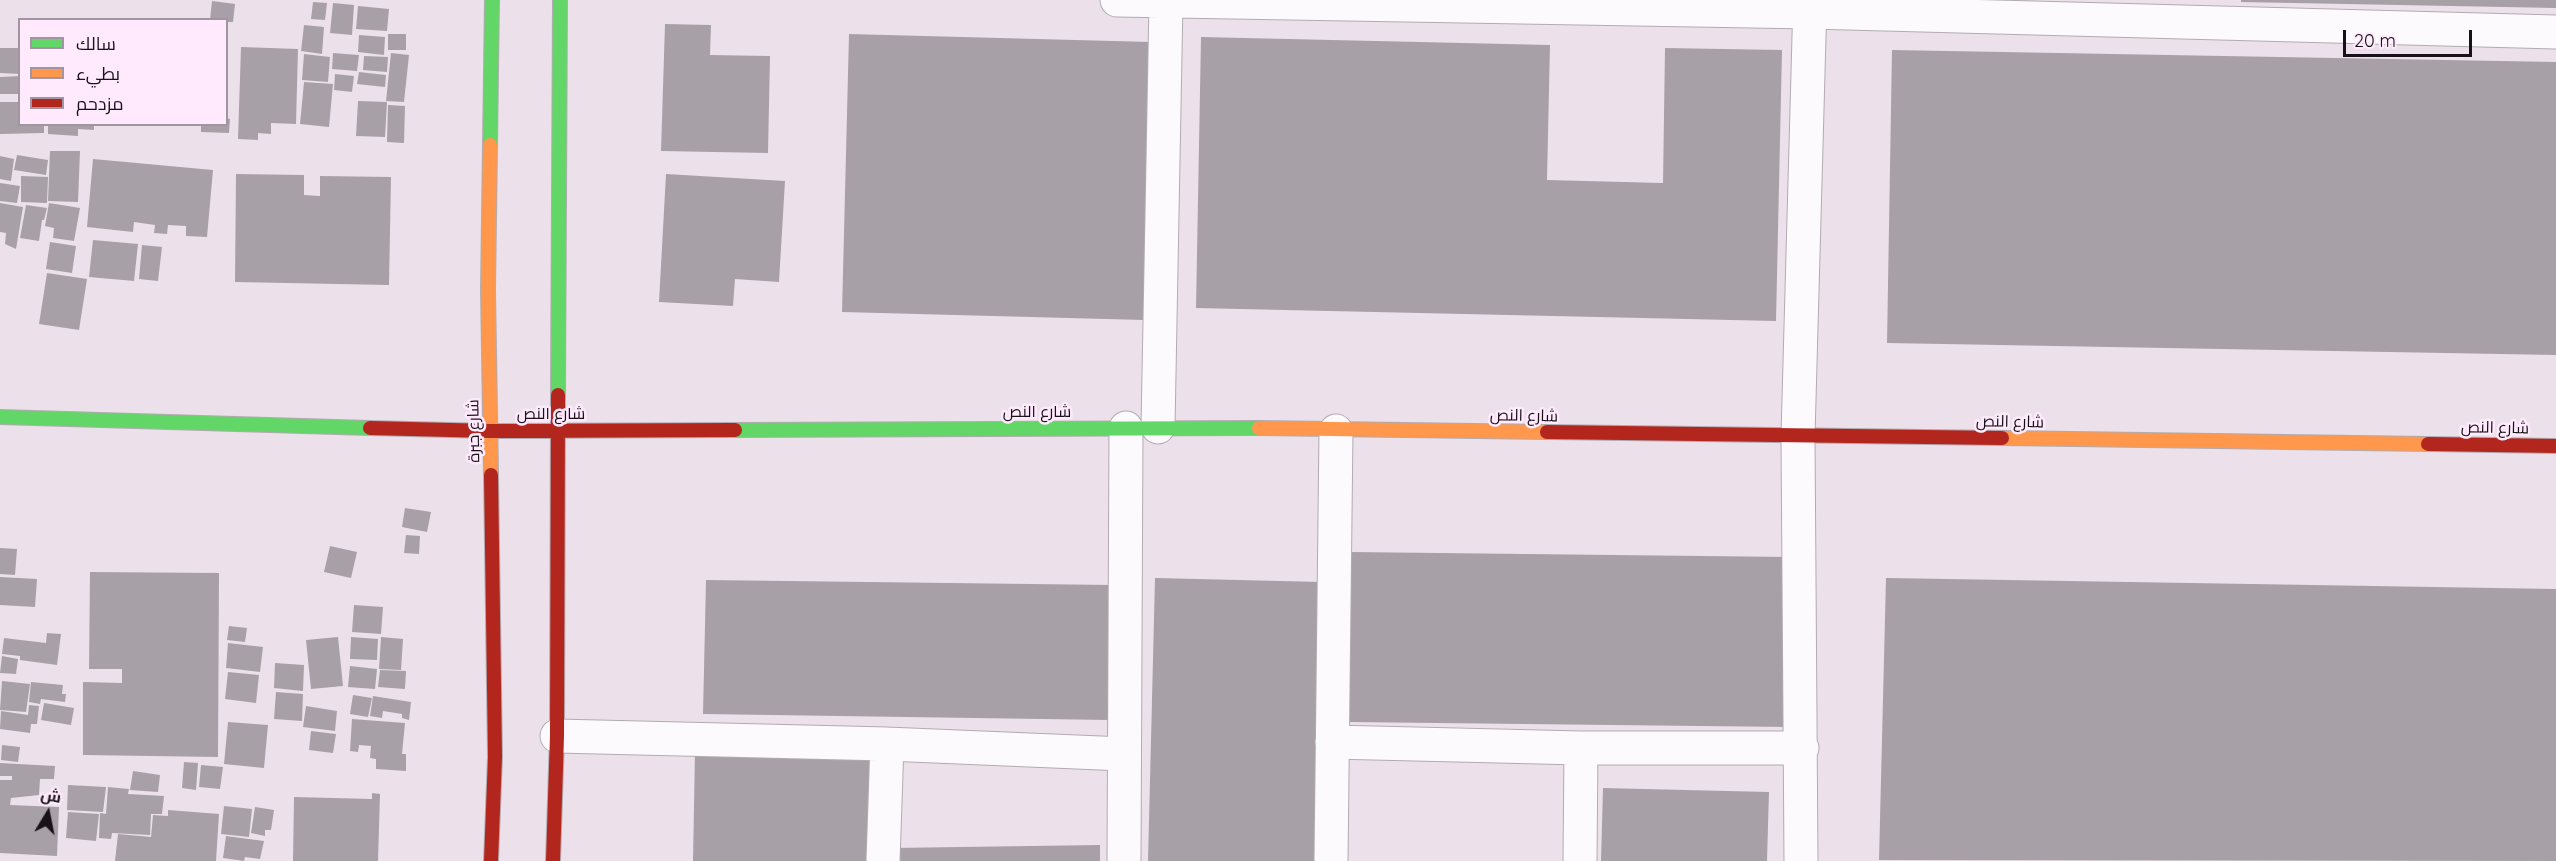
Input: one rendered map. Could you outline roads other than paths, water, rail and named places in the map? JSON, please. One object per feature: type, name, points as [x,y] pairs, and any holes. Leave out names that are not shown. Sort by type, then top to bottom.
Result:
[{"type":"street","name":"شارع جبرة","points":[[491,861],[495,757],[488,290],[492,0]]},
{"type":"street","points":[[553,861],[557,736],[560,0]]},
{"type":"street","points":[[1117,0],[1810,6],[2556,32]]},
{"type":"street","points":[[1158,427],[1166,1]]},
{"type":"street","points":[[1801,861],[1798,435],[1810,6]]},
{"type":"street","name":"شارع النص","points":[[0,417],[491,431],[1158,427],[2556,446]]},
{"type":"street","points":[[1124,861],[1126,428]]},
{"type":"street","points":[[1331,861],[1336,431]]},
{"type":"street","points":[[557,736],[887,744],[1124,754]]},
{"type":"street","points":[[1332,742],[1581,748],[1802,748]]},
{"type":"street","points":[[883,861],[887,744]]},
{"type":"street","points":[[1580,861],[1581,748]]}]
